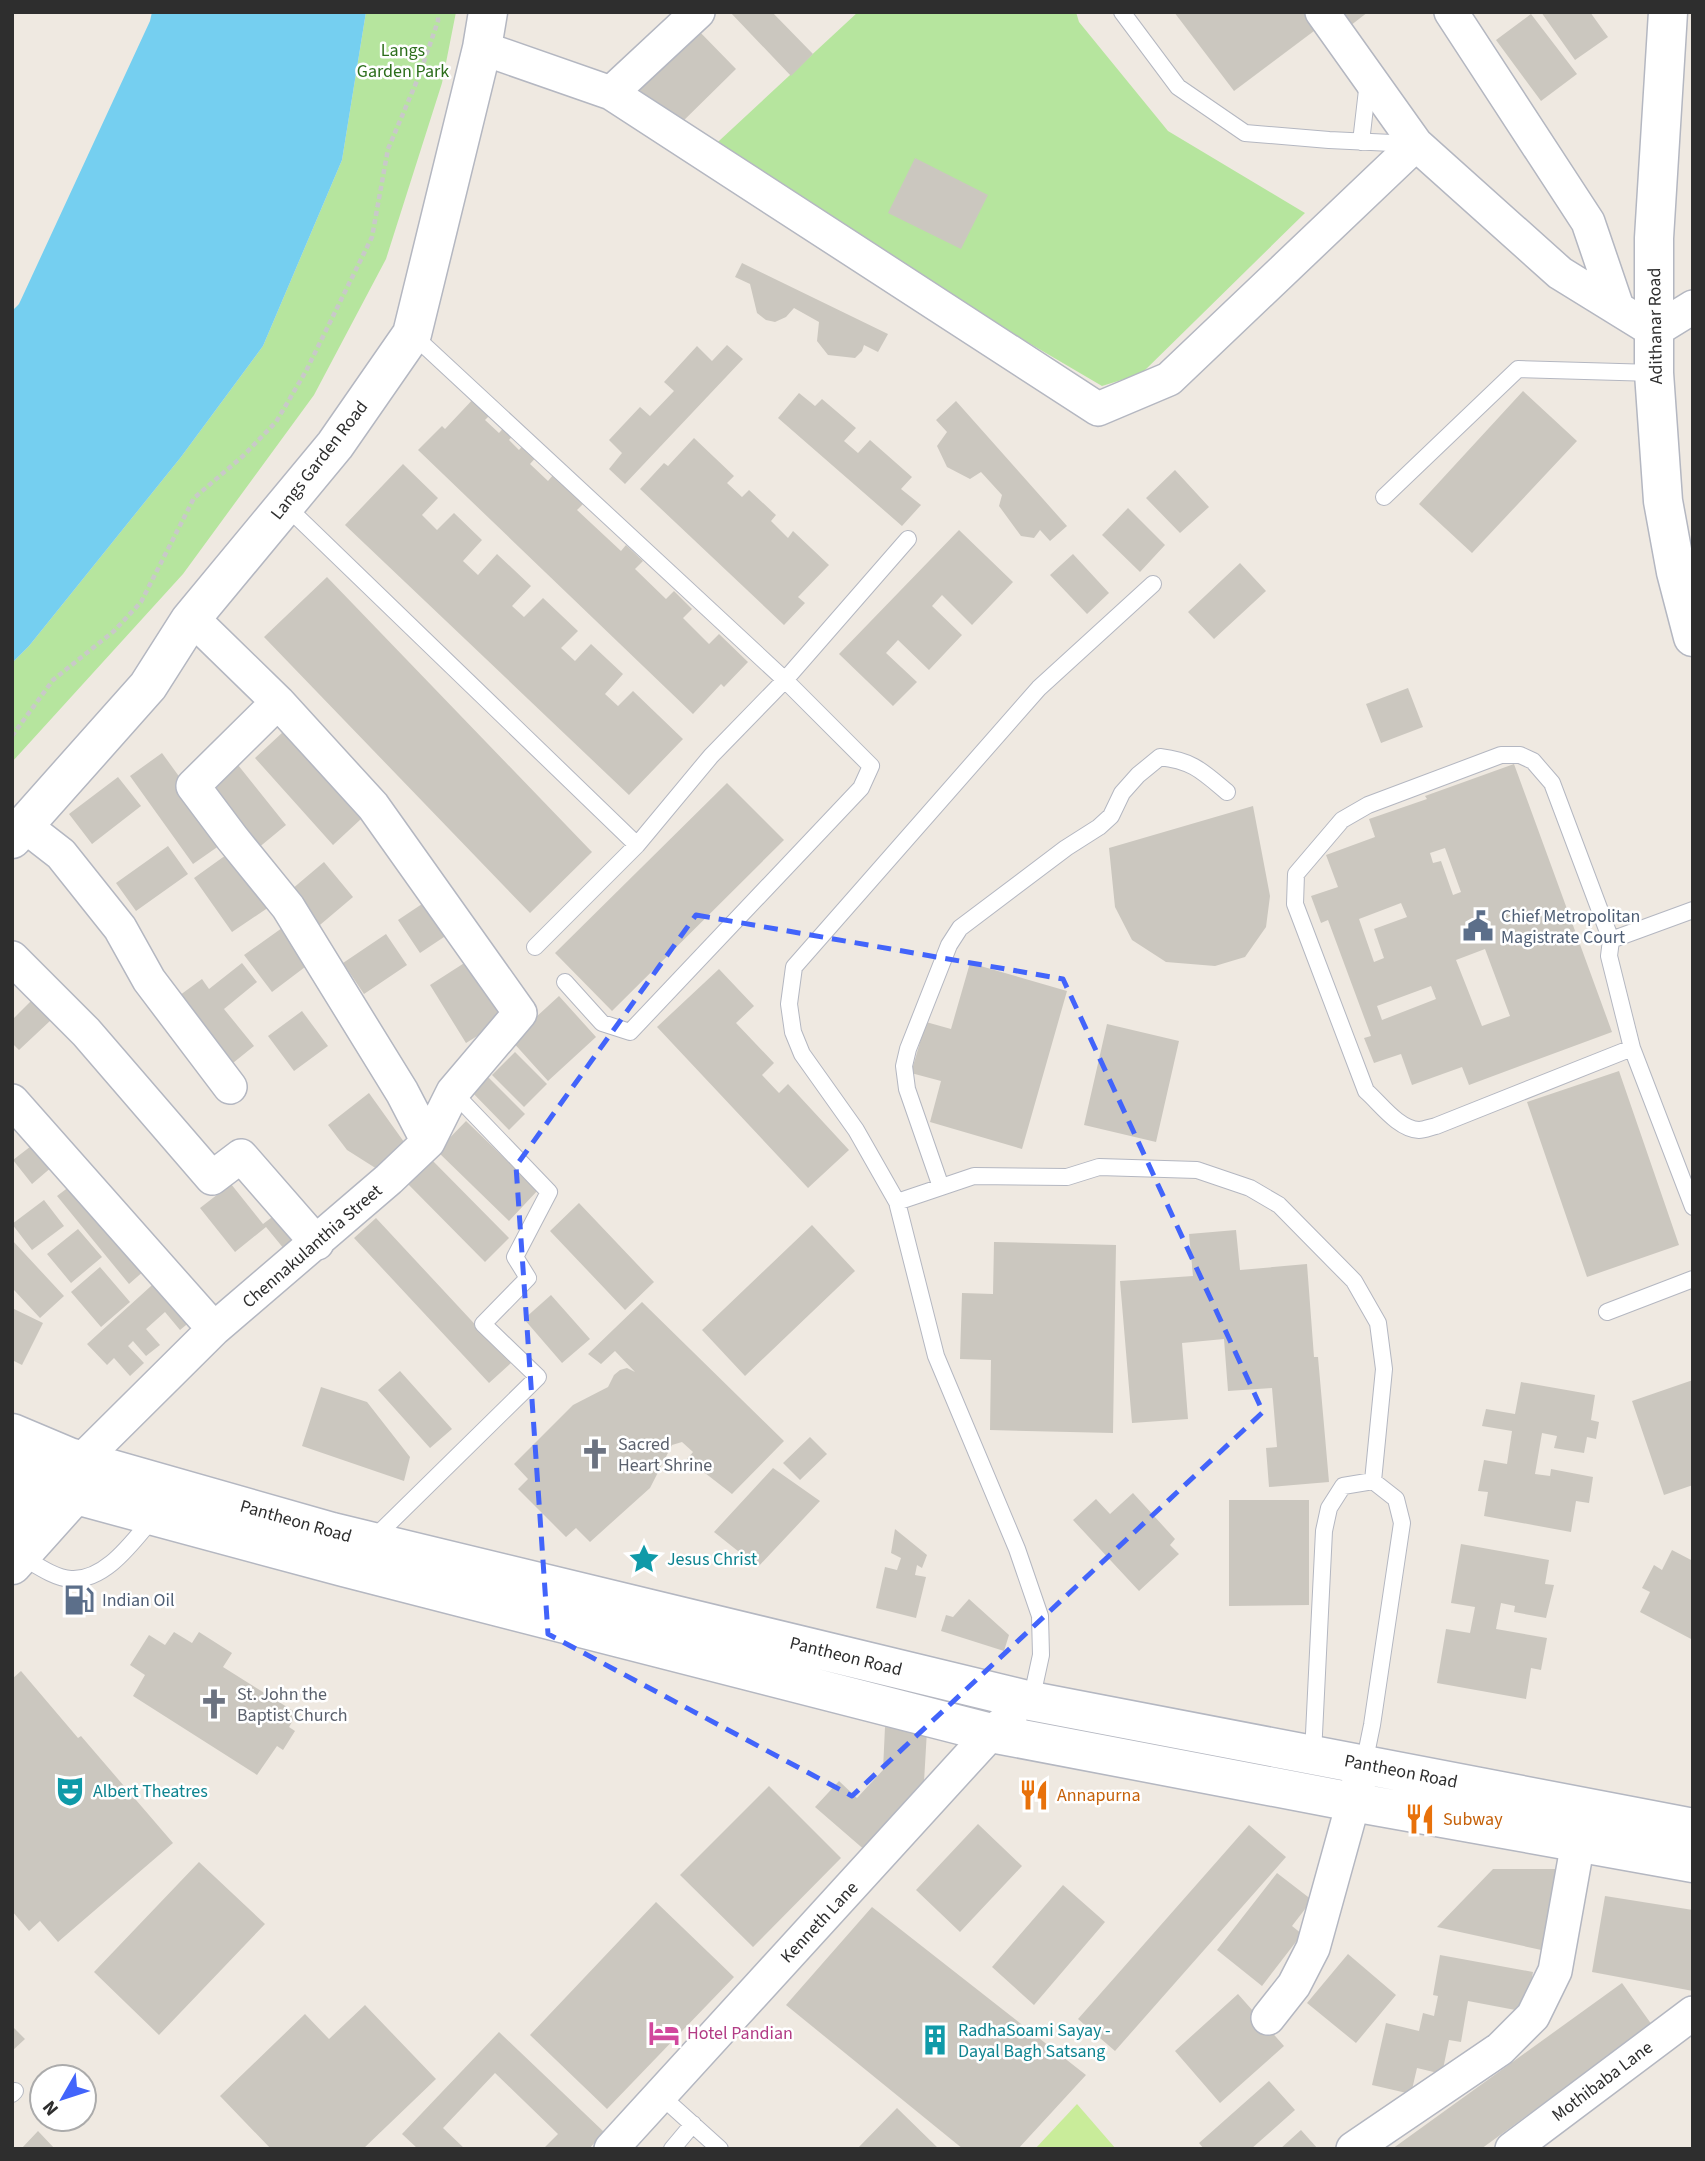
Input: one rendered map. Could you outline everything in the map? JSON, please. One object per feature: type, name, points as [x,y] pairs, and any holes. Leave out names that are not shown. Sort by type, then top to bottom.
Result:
[{"type":"main road","name":"Adithanar Road","points":[[1668,12],[1654,238],[1654,373],[1663,501],[1676,572],[1693,637]]},
{"type":"main road","name":"Langs Garden Road","points":[[19,832],[148,685],[190,620],[335,445],[412,334],[485,30]]},
{"type":"main road","name":"Pantheon Road","points":[[12,1433],[64,1472],[154,1516],[991,1733],[1693,1863]]},
{"type":"main road","name":"Pantheon Road","points":[[64,1472],[370,1541],[1031,1701],[1693,1828]]},
{"type":"main road","points":[[12,1517],[64,1472]]},
{"type":"main road","points":[[17,1560],[64,1472]]},
{"type":"street","points":[[611,93],[698,12]]},
{"type":"street","points":[[1322,12],[1416,144],[1560,273],[1654,331],[1693,307]]},
{"type":"street","points":[[1451,12],[1588,222],[1617,307]]},
{"type":"street","points":[[485,30],[611,93],[1098,409],[1169,379],[1416,144]]},
{"type":"street","points":[[190,620],[200,626],[278,702],[194,786],[288,907],[402,1092],[428,1142]]},
{"type":"street","name":"Chennakulanthia Street","points":[[64,1472],[214,1329],[317,1243],[428,1142],[453,1092],[520,1013],[373,806],[278,702]]},
{"type":"street","points":[[19,832],[61,854],[120,928],[149,980],[230,1087]]},
{"type":"street","points":[[12,958],[86,1032],[212,1178],[241,1156],[317,1243]]},
{"type":"street","points":[[12,1101],[214,1329]]},
{"type":"street","name":"Kenneth Lane","points":[[611,2149],[991,1733],[1031,1701]]},
{"type":"street","points":[[1268,2018],[1294,1985],[1313,1948],[1364,1764]]},
{"type":"street","points":[[1353,2149],[1500,2049],[1533,2016],[1555,1971],[1578,1842]]},
{"type":"street","name":"Mothibaba Lane","points":[[1512,2149],[1693,2012]]},
{"type":"lane","points":[[1122,12],[1178,87],[1245,133],[1416,144]]},
{"type":"lane","points":[[1314,12],[1367,90],[1362,142]]},
{"type":"lane","points":[[412,334],[785,680],[871,766],[861,788],[630,1032],[602,1023],[565,982]]},
{"type":"lane","points":[[1384,497],[1518,369],[1654,373]]},
{"type":"lane","points":[[285,505],[637,845]]},
{"type":"lane","points":[[534,947],[637,845],[711,757],[785,680],[908,539]]},
{"type":"lane","points":[[1031,1701],[1041,1655],[1040,1616],[1017,1549],[936,1356],[897,1202],[856,1130],[802,1054],[793,1032],[789,1004],[794,967],[1039,688],[1153,584]]},
{"type":"lane","points":[[1632,1048],[1436,1126],[1418,1130],[1405,1124],[1366,1091],[1295,904],[1296,874],[1342,821],[1368,805],[1501,755],[1520,755],[1533,761],[1552,783],[1611,940],[1609,956],[1632,1048],[1693,1207]]},
{"type":"lane","points":[[941,1187],[907,1089],[904,1066],[908,1049],[949,945],[960,928],[1066,848],[1099,827],[1111,816],[1122,793],[1160,757],[1181,759],[1199,768],[1227,792]]},
{"type":"lane","points":[[1611,940],[1693,910]]},
{"type":"lane","points":[[370,1541],[538,1377],[483,1324],[528,1278],[515,1257],[548,1192],[453,1092]]},
{"type":"lane","points":[[897,1202],[974,1176],[1067,1177],[1098,1167],[1197,1170],[1250,1188],[1279,1205],[1354,1281],[1378,1323],[1384,1369],[1373,1481]]},
{"type":"lane","points":[[1607,1312],[1693,1279]]},
{"type":"lane","points":[[1314,1754],[1324,1531],[1328,1508],[1343,1486],[1373,1481],[1396,1499],[1402,1523],[1373,1725],[1364,1764]]},
{"type":"lane","points":[[17,1560],[71,1579],[90,1575],[107,1566],[154,1516]]},
{"type":"lane","points":[[660,2095],[720,2149]]},
{"type":"lane","points":[[672,2149],[693,2124]]},
{"type":"path","points":[[12,736],[53,680],[114,631],[141,602],[194,498],[243,456],[276,422],[306,370],[372,237],[388,149],[419,76],[438,21],[438,12]]},
{"type":"highlighted area","points":[[696,915],[1063,979],[1263,1412],[852,1796],[548,1634],[516,1166]]},
{"type":"green space","name":"Langs Garden Park","points":[[366,12],[456,12],[442,83],[386,259],[314,395],[183,574],[12,762],[12,663],[29,646],[181,457],[263,346],[342,160]]},
{"type":"green space","points":[[858,12],[1076,12],[1079,22],[1168,131],[1305,213],[1141,374],[1102,386],[706,153]]},
{"type":"green space","points":[[1077,2104],[1116,2149],[1035,2149]]},
{"type":"water","points":[[152,12],[366,12],[342,160],[263,346],[181,457],[29,646],[12,663],[12,311],[19,304]]},
{"type":"building","points":[[730,12],[772,12],[813,54],[791,76]]},
{"type":"building","points":[[1174,12],[1312,12],[1322,25],[1234,91]]},
{"type":"building","points":[[1333,12],[1368,12],[1346,29]]},
{"type":"building","points":[[1541,12],[1590,12],[1608,37],[1575,60]]},
{"type":"building","points":[[1531,14],[1577,74],[1541,101],[1496,40]]},
{"type":"building","points":[[695,27],[736,69],[673,131],[630,98]]},
{"type":"building","points":[[915,158],[988,195],[961,249],[888,213]]},
{"type":"building","points":[[742,263],[888,334],[878,352],[864,345],[855,358],[828,355],[817,341],[819,322],[794,308],[786,317],[775,322],[766,320],[757,313],[750,284],[735,277]]},
{"type":"building","points":[[727,345],[743,359],[625,484],[609,469],[622,453],[609,440],[640,407],[650,416],[674,391],[664,382],[697,346],[712,361]]},
{"type":"building","points":[[1523,391],[1577,441],[1472,553],[1419,504]]},
{"type":"building","points":[[799,393],[815,406],[822,399],[856,428],[844,441],[858,453],[870,440],[912,477],[901,489],[921,505],[902,526],[778,418]]},
{"type":"building","points":[[476,396],[493,412],[485,420],[499,433],[506,425],[515,433],[509,440],[519,450],[525,443],[538,455],[530,464],[548,481],[554,474],[584,503],[577,510],[621,551],[626,545],[643,561],[635,569],[666,599],[674,591],[692,609],[683,618],[709,644],[719,634],[748,662],[724,687],[721,684],[693,714],[418,450],[442,426],[445,429]]},
{"type":"building","points":[[956,401],[1067,526],[1050,541],[1040,530],[1034,538],[1021,536],[999,506],[1002,495],[981,472],[970,479],[947,467],[937,446],[947,432],[936,420]]},
{"type":"building","points":[[694,438],[734,476],[727,483],[742,497],[749,490],[776,515],[771,521],[788,538],[793,531],[829,565],[798,597],[805,603],[784,625],[640,489],[664,463],[668,466]]},
{"type":"building","points":[[403,464],[438,498],[422,515],[437,530],[454,513],[482,540],[463,561],[478,575],[497,554],[531,586],[512,606],[524,617],[543,598],[578,631],[561,648],[575,661],[591,644],[623,674],[605,694],[618,706],[633,691],[683,739],[629,795],[345,525]]},
{"type":"building","points":[[1175,470],[1209,507],[1180,533],[1146,498]]},
{"type":"building","points":[[1128,508],[1165,545],[1140,572],[1102,535]]},
{"type":"building","points":[[959,530],[1013,582],[972,625],[942,595],[932,606],[962,635],[929,670],[898,640],[886,653],[917,682],[893,706],[839,654]]},
{"type":"building","points":[[1073,554],[1109,593],[1087,614],[1050,575]]},
{"type":"building","points":[[1240,563],[1266,591],[1214,639],[1188,612]]},
{"type":"building","points":[[327,577],[592,852],[530,913],[264,637]]},
{"type":"building","points":[[1408,688],[1423,727],[1381,743],[1366,704]]},
{"type":"building","points":[[283,732],[361,819],[333,845],[255,758]]},
{"type":"building","points":[[162,753],[226,841],[193,864],[130,776]]},
{"type":"building","name":"Chief Metropolitan Magistrate Court","points":[[1514,764],[1612,1032],[1469,1085],[1462,1067],[1412,1085],[1401,1054],[1374,1063],[1364,1038],[1371,1036],[1328,920],[1321,923],[1311,896],[1338,887],[1326,855],[1375,837],[1369,819],[1427,799],[1425,796]],"holes":[[[1445,848],[1461,892],[1453,895],[1441,861],[1433,863],[1430,853]],[[1401,903],[1407,917],[1374,929],[1384,958],[1374,962],[1359,919]],[[1485,949],[1510,1016],[1482,1026],[1456,960]],[[1431,986],[1436,999],[1382,1020],[1377,1006]]]},
{"type":"building","points":[[238,765],[286,825],[257,849],[208,788]]},
{"type":"building","points":[[118,777],[141,806],[92,844],[69,814]]},
{"type":"building","points":[[727,783],[784,840],[612,1011],[555,953]]},
{"type":"building","points":[[1253,806],[1270,896],[1266,927],[1245,957],[1215,966],[1166,962],[1132,940],[1115,907],[1109,848]]},
{"type":"building","points":[[168,846],[188,874],[136,911],[116,883]]},
{"type":"building","points":[[233,850],[272,905],[232,932],[194,878]]},
{"type":"building","points":[[324,862],[353,897],[314,930],[285,895]]},
{"type":"building","points":[[428,900],[450,933],[420,953],[398,920]]},
{"type":"building","points":[[282,928],[309,964],[272,992],[244,955]]},
{"type":"building","points":[[386,934],[407,965],[364,994],[343,963]]},
{"type":"building","points":[[469,960],[505,1019],[466,1043],[430,985]]},
{"type":"building","points":[[242,963],[257,982],[224,1009],[254,1046],[228,1067],[176,998],[202,979],[209,989]]},
{"type":"building","points":[[970,963],[1067,991],[1022,1149],[930,1122],[941,1081],[911,1073],[926,1022],[951,1029]]},
{"type":"building","points":[[719,969],[754,1006],[736,1023],[774,1063],[762,1075],[779,1093],[788,1084],[849,1150],[808,1188],[657,1027]]},
{"type":"building","points":[[559,996],[596,1037],[548,1081],[511,1040]]},
{"type":"building","points":[[32,1000],[51,1020],[19,1050],[12,1043],[12,1020]]},
{"type":"building","points":[[302,1011],[328,1046],[294,1071],[268,1036]]},
{"type":"building","points":[[1107,1024],[1179,1041],[1156,1142],[1084,1125]]},
{"type":"building","points":[[515,1052],[547,1084],[524,1107],[492,1075]]},
{"type":"building","points":[[1619,1071],[1679,1245],[1587,1277],[1527,1102]]},
{"type":"building","points":[[483,1072],[525,1114],[509,1130],[467,1087]]},
{"type":"building","points":[[369,1093],[404,1142],[377,1169],[347,1150],[328,1125]]},
{"type":"building","points":[[466,1121],[538,1190],[509,1221],[437,1151]]},
{"type":"building","points":[[35,1143],[53,1166],[32,1184],[13,1160]]},
{"type":"building","points":[[428,1156],[509,1238],[485,1262],[404,1180]]},
{"type":"building","points":[[74,1183],[145,1270],[129,1284],[57,1196]]},
{"type":"building","points":[[231,1184],[263,1224],[280,1211],[305,1243],[289,1255],[266,1227],[235,1252],[200,1208]]},
{"type":"building","points":[[44,1200],[64,1226],[32,1250],[12,1224]]},
{"type":"building","points":[[579,1203],[654,1282],[625,1310],[550,1231]]},
{"type":"building","points":[[376,1218],[511,1363],[489,1383],[354,1238]]},
{"type":"building","points":[[812,1225],[855,1271],[745,1376],[702,1330]]},
{"type":"building","points":[[78,1229],[102,1257],[71,1283],[47,1254]]},
{"type":"building","points":[[1236,1230],[1240,1270],[1307,1264],[1314,1357],[1318,1357],[1329,1482],[1269,1487],[1266,1448],[1277,1447],[1272,1388],[1228,1391],[1224,1339],[1182,1343],[1188,1419],[1132,1423],[1120,1281],[1193,1276],[1189,1234]]},
{"type":"building","points":[[12,1240],[64,1296],[40,1318],[14,1290],[12,1292]]},
{"type":"building","points":[[994,1242],[1116,1245],[1113,1433],[990,1430],[991,1360],[960,1359],[962,1293],[993,1294]]},
{"type":"building","points":[[100,1267],[130,1302],[101,1327],[71,1292]]},
{"type":"building","points":[[161,1277],[197,1316],[180,1330],[165,1312],[146,1329],[160,1345],[146,1356],[133,1341],[128,1346],[144,1363],[130,1376],[114,1358],[107,1365],[87,1344]]},
{"type":"building","points":[[551,1295],[590,1339],[562,1363],[524,1319]]},
{"type":"building","points":[[642,1302],[784,1441],[732,1494],[687,1459],[693,1452],[682,1442],[672,1445],[650,1488],[590,1542],[576,1528],[566,1537],[518,1489],[528,1479],[514,1464],[573,1405],[608,1387],[620,1370],[627,1368],[635,1372],[615,1351],[601,1364],[588,1354]]},
{"type":"building","points":[[12,1308],[43,1323],[22,1365],[12,1360]]},
{"type":"building","points":[[400,1371],[452,1429],[430,1448],[378,1390]]},
{"type":"building","points":[[1693,1380],[1693,1485],[1664,1495],[1632,1401]]},
{"type":"building","points":[[1521,1382],[1595,1395],[1591,1420],[1599,1422],[1596,1439],[1587,1437],[1584,1453],[1554,1448],[1557,1436],[1542,1433],[1535,1474],[1550,1476],[1551,1469],[1593,1477],[1589,1503],[1576,1501],[1571,1532],[1484,1516],[1488,1492],[1478,1491],[1484,1460],[1507,1464],[1512,1431],[1482,1426],[1486,1409],[1515,1414]]},
{"type":"building","points":[[321,1387],[367,1402],[410,1457],[404,1481],[302,1446]]},
{"type":"building","points":[[810,1437],[827,1454],[800,1480],[783,1463]]},
{"type":"building","points":[[773,1468],[820,1501],[758,1567],[714,1532]]},
{"type":"building","points":[[1133,1493],[1175,1539],[1170,1545],[1179,1554],[1139,1591],[1073,1520],[1096,1499],[1110,1514]]},
{"type":"building","points":[[1229,1500],[1309,1500],[1309,1605],[1229,1606]]},
{"type":"building","points":[[895,1529],[927,1555],[922,1568],[917,1565],[915,1575],[926,1577],[916,1618],[876,1608],[885,1567],[897,1570],[901,1558],[891,1553]]},
{"type":"building","points":[[1461,1544],[1549,1560],[1545,1584],[1554,1585],[1546,1618],[1514,1612],[1515,1606],[1501,1603],[1496,1629],[1547,1638],[1541,1670],[1531,1668],[1526,1699],[1437,1683],[1446,1629],[1470,1633],[1475,1607],[1451,1603]]},
{"type":"building","points":[[1672,1550],[1693,1561],[1693,1640],[1640,1612],[1650,1592],[1642,1588],[1654,1565],[1662,1570]]},
{"type":"building","points":[[969,1599],[1009,1635],[1004,1651],[941,1631],[946,1615],[953,1617]]},
{"type":"building","name":"St. John the Baptist Church","points":[[174,1632],[192,1643],[199,1632],[232,1653],[223,1667],[295,1712],[289,1727],[295,1731],[283,1750],[277,1746],[257,1775],[133,1696],[145,1675],[130,1665],[149,1635],[165,1645]]},
{"type":"building","name":"Albert Theatres","points":[[21,1671],[173,1843],[58,1942],[40,1921],[29,1931],[12,1911],[12,1679]]},
{"type":"building","points":[[885,1727],[927,1730],[924,1782],[867,1852],[815,1807],[839,1781],[857,1798],[883,1770]]},
{"type":"building","points":[[769,1786],[841,1858],[753,1947],[680,1875]]},
{"type":"building","points":[[978,1824],[1022,1866],[960,1932],[916,1890]]},
{"type":"building","points":[[1249,1825],[1286,1857],[1115,2051],[1078,2019]]},
{"type":"building","points":[[199,1862],[265,1924],[159,2035],[94,1972]]},
{"type":"building","points":[[1493,1869],[1564,1869],[1546,1951],[1437,1927]]},
{"type":"building","points":[[1277,1873],[1312,1900],[1292,1926],[1302,1934],[1262,1986],[1217,1950]]},
{"type":"building","points":[[1063,1885],[1105,1922],[1034,2005],[992,1967]]},
{"type":"building","points":[[1605,1896],[1693,1910],[1693,1991],[1592,1972]]},
{"type":"building","points":[[656,1902],[734,1977],[607,2109],[530,2035]]},
{"type":"building","name":"RadhaSoami Sayay - Dayal Bagh Satsang","points":[[872,1907],[1086,2075],[1018,2149],[963,2149],[786,2005]]},
{"type":"building","points":[[1348,1954],[1396,1995],[1356,2043],[1307,2003]]},
{"type":"building","points":[[1440,1955],[1533,1972],[1526,2012],[1468,2001],[1461,2042],[1449,2040],[1442,2074],[1417,2068],[1411,2094],[1372,2085],[1386,2023],[1419,2031],[1423,2013],[1434,2016],[1438,1996],[1433,1995]]},
{"type":"building","points":[[1622,1983],[1652,2025],[1481,2149],[1392,2149]]},
{"type":"building","points":[[1238,1994],[1284,2046],[1220,2103],[1175,2051]]},
{"type":"building","points":[[365,2005],[436,2079],[363,2149],[271,2149],[220,2096],[305,2014],[329,2039]]},
{"type":"building","points":[[12,2026],[25,2039],[12,2051]]},
{"type":"building","points":[[499,2032],[604,2132],[589,2149],[543,2149],[558,2134],[495,2073],[443,2128],[465,2149],[418,2149],[402,2134]]},
{"type":"building","points":[[1269,2081],[1295,2110],[1251,2149],[1204,2149],[1199,2143]]},
{"type":"building","points":[[897,2108],[939,2149],[857,2149]]},
{"type":"building","points":[[1301,2130],[1318,2149],[1280,2149]]},
{"type":"building","points":[[36,2133],[40,2133],[55,2149],[21,2149]]},
{"type":"place","name":"Chief Metropolitan Magistrate Court","points":[[1478,926]]},
{"type":"place","name":"Sacred Heart Shrine","points":[[595,1454]]},
{"type":"place","name":"Jesus Christ","points":[[644,1559]]},
{"type":"place","name":"Indian Oil","points":[[79,1600]]},
{"type":"place","name":"St. John the Baptist Church","points":[[214,1704]]},
{"type":"place","name":"Albert Theatres","points":[[70,1791]]},
{"type":"place","name":"Annapurna","points":[[1034,1795]]},
{"type":"place","name":"Subway","points":[[1420,1819]]},
{"type":"place","name":"Hotel Pandian","points":[[664,2033]]},
{"type":"place","name":"RadhaSoami Sayay - Dayal Bagh Satsang","points":[[935,2040]]}]
